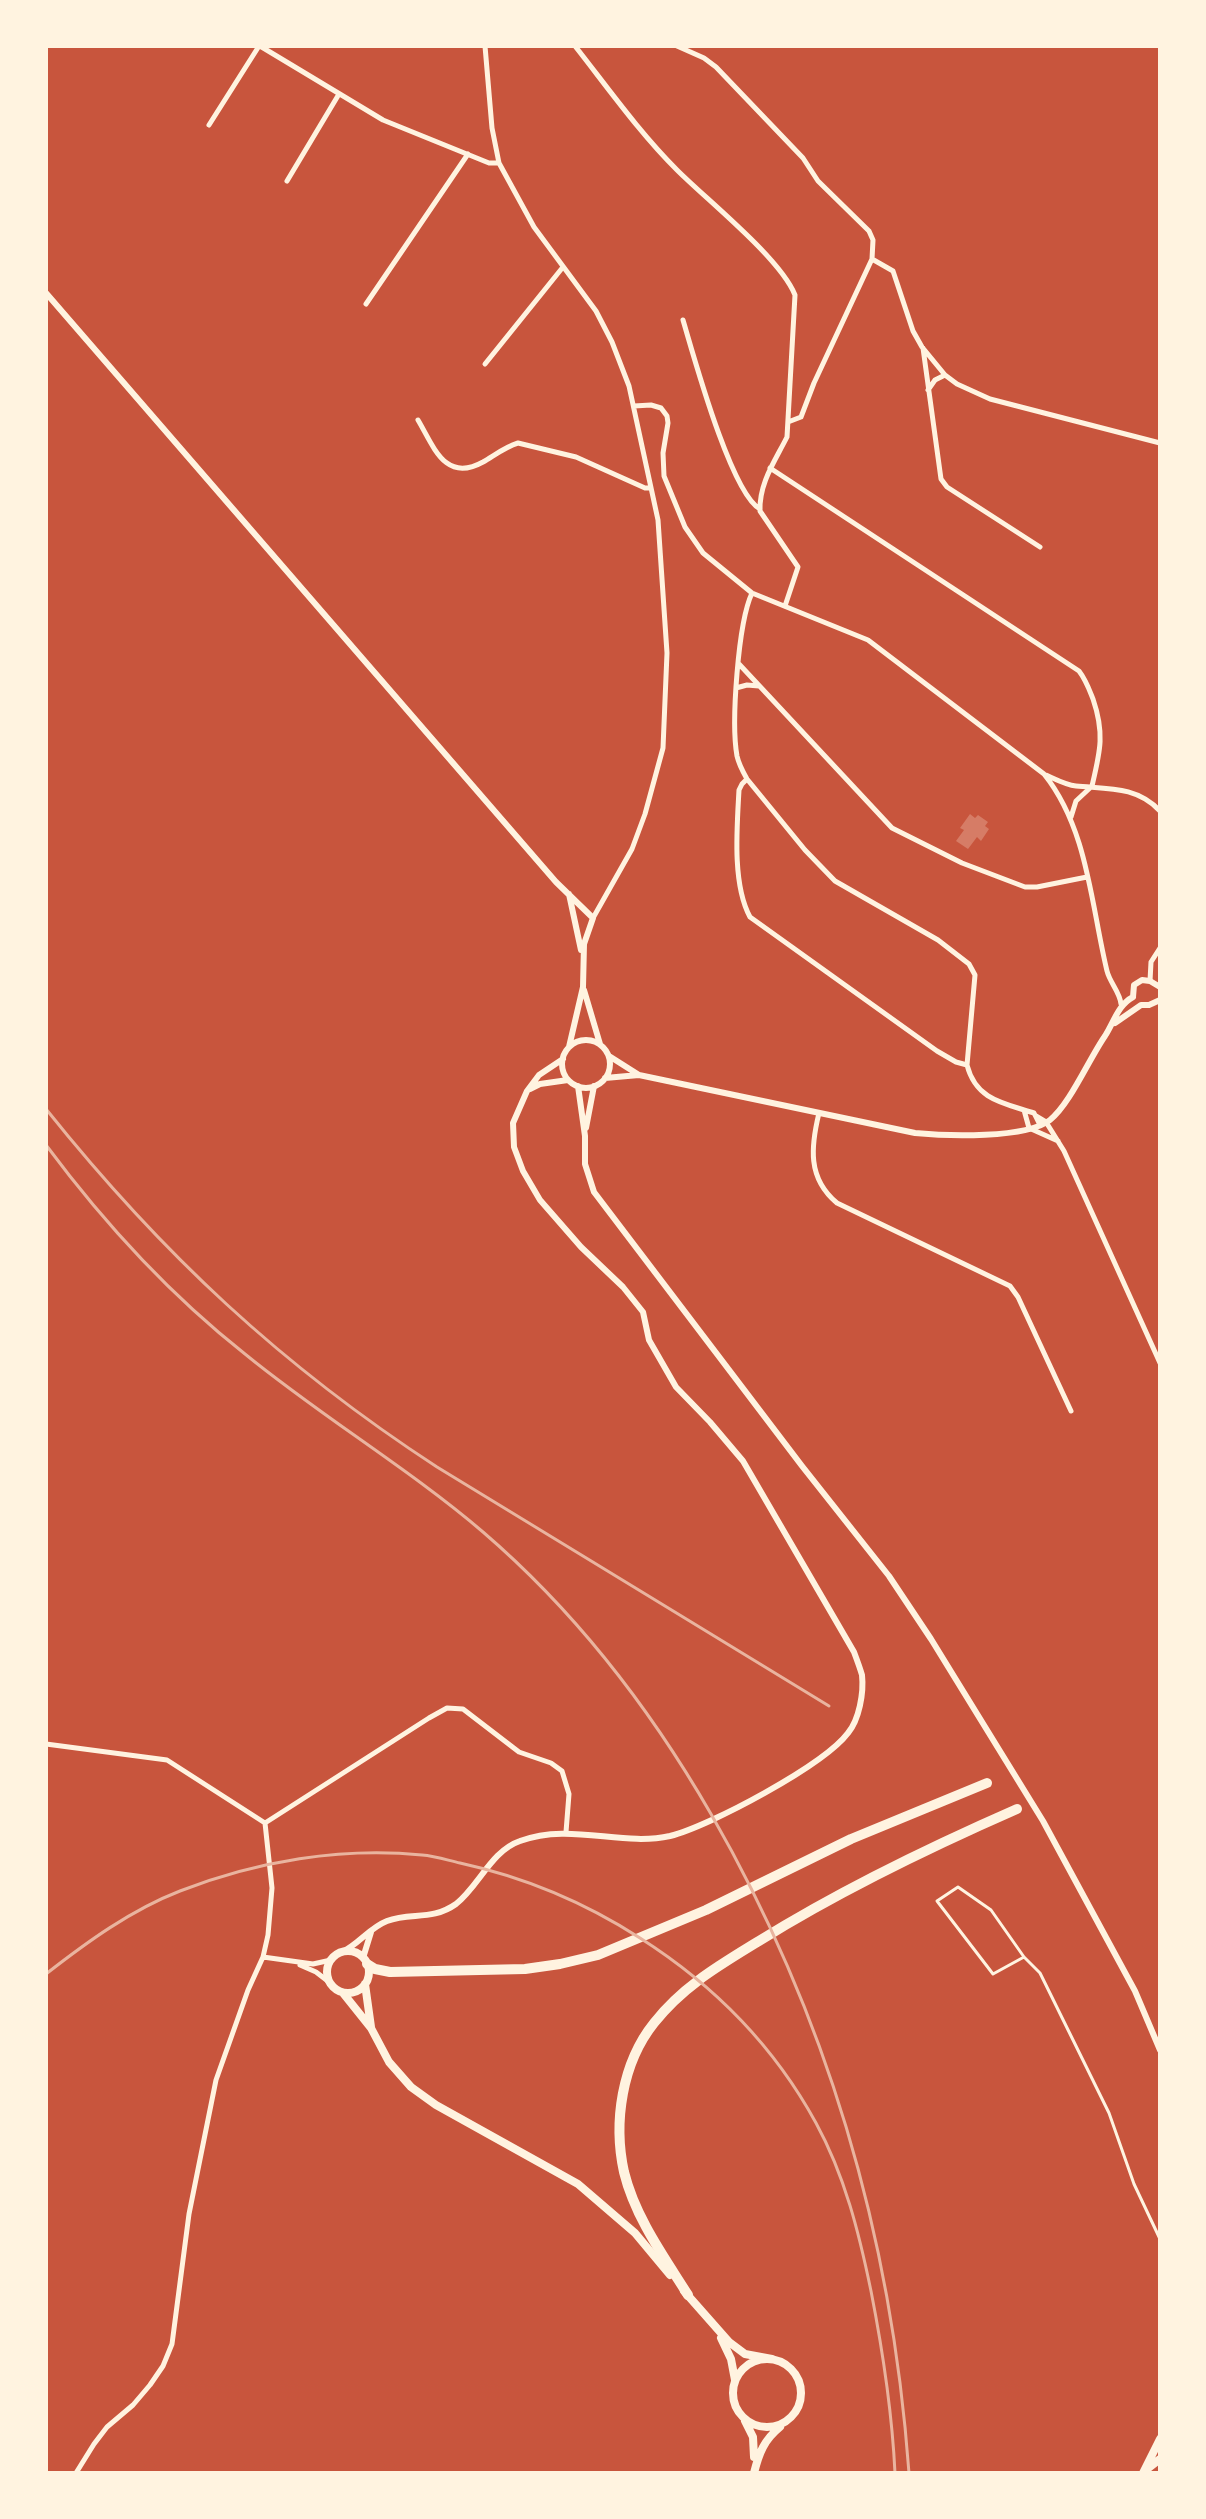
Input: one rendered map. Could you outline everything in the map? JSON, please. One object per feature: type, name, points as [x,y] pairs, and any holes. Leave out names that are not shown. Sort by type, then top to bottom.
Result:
[{"type":"highway","points":[[365,1961],[375,1969],[390,1972],[525,1969],[598,1955],[706,1910],[851,1839],[987,1783]]},
{"type":"highway","points":[[688,2295],[645,2224],[625,2175],[619,2139],[625,2083],[643,2039],[684,1990],[706,1974],[807,1912],[1017,1809]]},
{"type":"main road","points":[[342,1952],[354,1952],[365,1961],[369,1974],[365,1984],[355,1992],[337,1991],[329,1982],[327,1971],[331,1960],[342,1952]]},
{"type":"main road","points":[[365,1984],[371,2028]]},
{"type":"main road","points":[[343,1993],[371,2028],[389,2062],[411,2087],[436,2105],[578,2184],[635,2233],[716,2330],[731,2359],[735,2380],[733,2400],[753,2437],[754,2473]]},
{"type":"main road","points":[[716,2330],[745,2354],[772,2359],[791,2369],[801,2388],[801,2399],[791,2418],[767,2438],[759,2452],[754,2473]]},
{"type":"main road","points":[[735,2380],[746,2365],[772,2359]]},
{"type":"main road","points":[[742,2417],[761,2427],[782,2424],[791,2418]]},
{"type":"main road","points":[[1143,2472],[1160,2439]]},
{"type":"main road","points":[[1143,2472],[1160,2459]]},
{"type":"street","points":[[209,125],[260,46],[383,120],[489,163],[499,163]]},
{"type":"street","points":[[485,46],[492,128],[499,163],[534,227],[602,321],[619,359],[634,406],[658,520],[667,653],[663,748],[632,849],[587,931],[583,987],[569,1047],[563,1059],[563,1073],[578,1086],[594,1086],[605,1078],[610,1068],[609,1056]]},
{"type":"street","points":[[575,46],[648,138],[766,255],[792,287],[796,306],[787,437],[770,468],[760,509]]},
{"type":"street","points":[[677,46],[716,67],[803,158],[818,181],[869,231],[873,240],[872,259],[801,417],[788,422]]},
{"type":"street","points":[[287,181],[339,94]]},
{"type":"street","points":[[366,304],[468,154]]},
{"type":"street","points":[[872,259],[893,271],[913,331],[922,347],[945,375],[969,391],[1160,443]]},
{"type":"street","points":[[485,364],[563,267]]},
{"type":"street","points":[[46,293],[556,882],[593,918]]},
{"type":"street","points":[[683,320],[734,473],[748,499],[760,509],[797,564],[798,571],[785,606]]},
{"type":"street","points":[[922,347],[941,479],[947,487],[1040,547]]},
{"type":"street","points":[[928,391],[935,380],[945,375]]},
{"type":"street","points":[[634,406],[661,408],[667,416],[664,476],[685,527],[703,553],[752,593],[868,640],[1044,774],[1075,786],[1138,793],[1160,811]]},
{"type":"street","points":[[418,420],[442,461],[452,467],[471,467],[518,443],[576,457],[651,488]]},
{"type":"street","points":[[770,468],[1084,677],[1099,716],[1102,737],[1092,786],[1076,801],[1071,818]]},
{"type":"street","points":[[752,593],[744,622],[736,688],[737,755],[747,779],[805,850],[835,881],[938,940],[969,964],[975,975],[967,1065],[975,1085],[984,1094],[1036,1116],[1059,1141],[1160,1363]]},
{"type":"street","points":[[739,664],[892,828],[962,863],[1025,887],[1087,877]]},
{"type":"street","points":[[736,688],[760,686]]},
{"type":"street","points":[[1044,774],[1063,800],[1071,818],[1108,976],[1121,1004]]},
{"type":"street","points":[[747,779],[739,790],[738,877],[740,894],[750,917],[937,1051],[967,1065]]},
{"type":"street","points":[[568,891],[583,960]]},
{"type":"street","points":[[1113,1024],[1141,1005],[1158,1000],[1151,962],[1160,948]]},
{"type":"street","points":[[605,1078],[639,1075],[915,1133],[988,1134],[1029,1128],[1043,1123],[1060,1109],[1113,1024],[1121,1004],[1132,995],[1138,982],[1155,984]]},
{"type":"street","points":[[583,987],[600,1044],[609,1056],[639,1075]]},
{"type":"street","points":[[1119,995],[1132,995],[1141,1005]]},
{"type":"street","points":[[569,1047],[584,1039],[600,1044]]},
{"type":"street","points":[[342,1952],[358,1943],[372,1928],[390,1920],[441,1913],[458,1902],[497,1856],[517,1842],[566,1832],[650,1838],[670,1836],[734,1809],[810,1766],[831,1750],[849,1732],[859,1711],[862,1676],[854,1652],[743,1461],[676,1387],[649,1340],[643,1312],[540,1200],[523,1171],[514,1147],[513,1123],[527,1091],[539,1075],[563,1059]]},
{"type":"street","points":[[527,1091],[540,1084],[568,1080]]},
{"type":"street","points":[[578,1086],[585,1136],[585,1164],[594,1192],[889,1576],[1043,1821],[1135,1991],[1160,2050]]},
{"type":"street","points":[[585,1136],[594,1086]]},
{"type":"street","points":[[1024,1110],[1029,1128]]},
{"type":"street","points":[[820,1112],[813,1136],[813,1164],[824,1190],[837,1203],[1010,1286],[1071,1411]]},
{"type":"street","points":[[1029,1128],[1059,1141]]},
{"type":"street","points":[[265,1823],[451,1707],[463,1709],[519,1752],[551,1763],[562,1771],[569,1794],[566,1832]]},
{"type":"street","points":[[46,1744],[167,1760],[265,1823]]},
{"type":"street","points":[[76,2473],[107,2427],[133,2405],[150,2385],[163,2366],[172,2344],[189,2214],[216,2080],[263,1957],[268,1935],[272,1888],[265,1823]]},
{"type":"street","points":[[365,1961],[372,1928]]},
{"type":"street","points":[[263,1957],[313,1964],[331,1960]]},
{"type":"street","points":[[295,1963],[329,1982]]},
{"type":"lane","points":[[1024,1957],[993,1974],[937,1901],[958,1887],[991,1910],[1024,1957],[1040,1973],[1109,2113],[1134,2184],[1160,2239]]},
{"type":"building","points":[[970,814],[988,822],[985,826],[989,829],[981,841],[977,837],[968,849],[956,841],[964,830],[960,828]]},
{"type":"railway","points":[[46,1109],[134,1212],[180,1259],[276,1348],[327,1389],[437,1467],[829,1706]]},
{"type":"railway","points":[[46,1145],[139,1256],[217,1331],[274,1377],[454,1509],[517,1563],[580,1628],[663,1736],[711,1814],[752,1891],[789,1970],[821,2050],[848,2132],[870,2216],[887,2300],[909,2473]]},
{"type":"railway","points":[[46,1974],[110,1928],[144,1907],[180,1891],[269,1864],[330,1855],[392,1853],[441,1858],[530,1883],[619,1925],[693,1976],[740,2019],[781,2068],[816,2123],[850,2205],[871,2291],[892,2427],[895,2473]]}]
